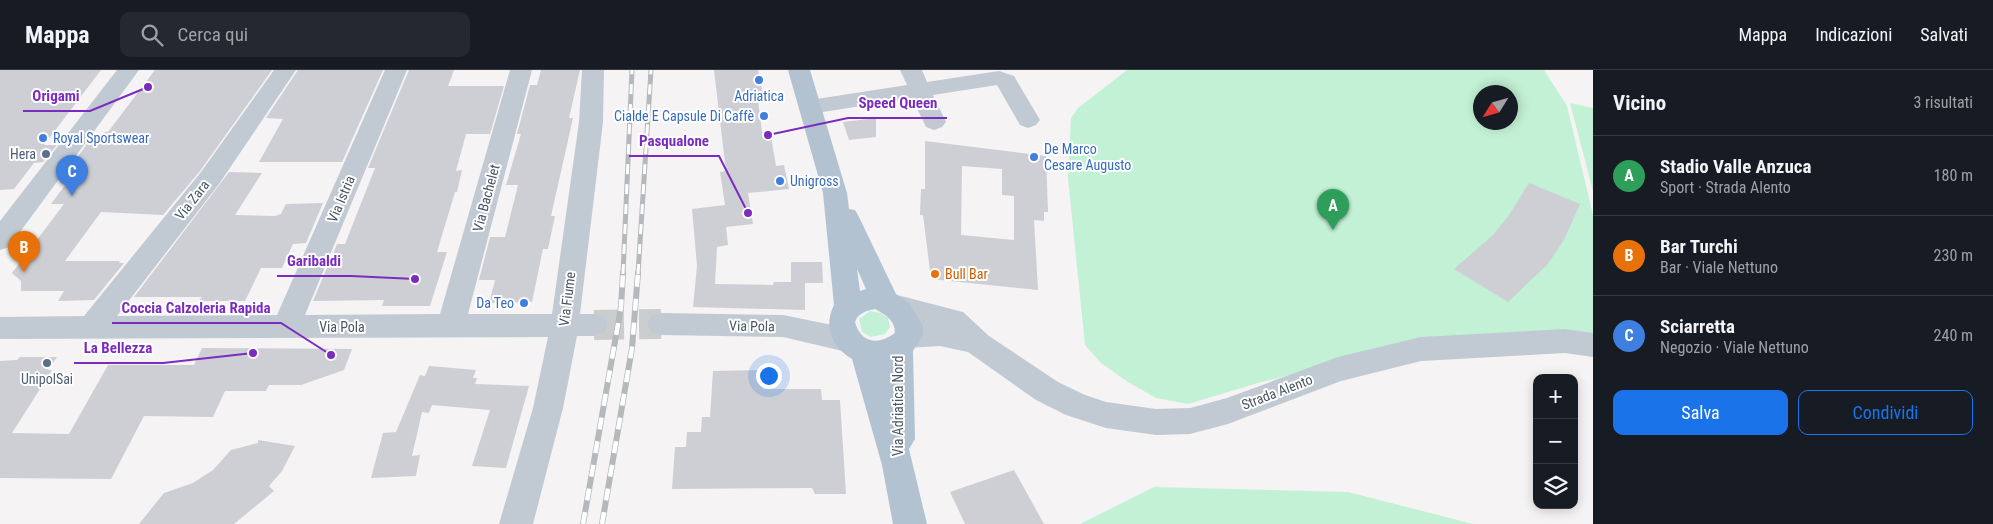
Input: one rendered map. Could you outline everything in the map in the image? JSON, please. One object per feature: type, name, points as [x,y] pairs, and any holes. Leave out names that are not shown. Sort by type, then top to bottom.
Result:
[{"type":"main road","points":[[799,70],[835,193],[891,303],[907,320],[903,341],[882,353],[850,329],[865,299],[891,303]]},
{"type":"main road","name":"Via Adriatica Nord","points":[[835,193],[850,329],[898,465],[910,524]]},
{"type":"main road","name":"Via Adriatica Nord","points":[[898,465],[903,341]]},
{"type":"street","points":[[0,240],[128,70]]},
{"type":"street","name":"Via Zara","points":[[93,326],[210,178],[285,70]]},
{"type":"street","name":"Via Istria","points":[[285,328],[396,70]]},
{"type":"street","name":"Via Bachelet","points":[[451,327],[521,70]]},
{"type":"street","name":"Via Fiume","points":[[516,524],[548,408],[562,342],[562,326],[591,122],[593,70]]},
{"type":"street","points":[[911,70],[934,122]]},
{"type":"street","points":[[810,107],[999,78],[1006,81],[1028,120]]},
{"type":"street","name":"Strada Alento","points":[[891,303],[953,320],[979,344],[1047,391],[1077,406],[1106,415],[1156,422],[1190,421],[1228,411],[1338,369],[1421,349],[1565,341],[1593,345]]},
{"type":"street","name":"Via Pola","points":[[661,324],[850,329]]},
{"type":"street","name":"Via Pola","points":[[0,328],[93,326],[285,328],[594,325]]},
{"type":"street","name":"Strada Alento","points":[[903,341],[940,334],[958,336],[979,344]]},
{"type":"green space","points":[[1127,70],[1544,70],[1567,106],[1593,215],[1593,339],[1356,358],[1258,383],[1188,404],[1156,398],[1128,382],[1101,363],[1085,345],[1068,178],[1071,118],[1078,108]]},
{"type":"green space","points":[[1570,103],[1593,108],[1593,191]]},
{"type":"green space","points":[[870,311],[881,313],[888,318],[890,327],[885,334],[871,337],[862,332],[859,319]]},
{"type":"green space","points":[[1154,487],[1348,492],[1473,524],[1080,524]]},
{"type":"building","points":[[0,70],[101,70],[44,145],[57,145],[43,162],[34,163],[14,189],[0,190]]},
{"type":"building","points":[[155,70],[272,70],[200,171],[163,215],[101,212],[65,261],[120,261],[119,263],[124,263],[94,300],[58,301],[64,291],[21,291],[21,281],[12,273],[64,204],[51,204],[83,161],[74,162],[87,144],[96,144],[105,132],[108,132]]},
{"type":"building","points":[[298,70],[383,70],[342,162],[259,162],[283,119],[266,118]]},
{"type":"building","points":[[409,70],[454,70],[448,86],[504,86],[490,134],[466,134],[456,171],[462,170],[457,192],[455,192],[437,252],[447,252],[430,306],[382,306],[384,300],[313,301],[337,244],[345,244],[375,168],[368,168]]},
{"type":"building","points":[[541,70],[580,70],[569,118],[573,118],[551,216],[555,216],[548,249],[543,249],[532,302],[489,303],[495,280],[479,280],[490,237],[505,237],[518,185],[506,185],[521,134],[517,134],[530,85],[537,85]]},
{"type":"building","points":[[714,70],[758,70],[764,99],[758,100],[762,132],[770,131],[776,166],[784,165],[789,189],[748,193],[753,224],[726,227],[728,245],[717,247],[715,284],[773,285],[774,282],[791,282],[791,262],[822,262],[823,283],[805,283],[805,310],[693,307],[697,266],[692,209],[725,205],[720,172],[726,171]]},
{"type":"building","points":[[876,118],[876,137],[849,140],[843,122]]},
{"type":"building","points":[[925,141],[1046,156],[1048,212],[1044,212],[1044,221],[1034,220],[1038,290],[931,279],[923,215],[920,215],[921,189],[925,189]],"holes":[[[962,166],[1002,169],[1002,195],[1014,196],[1014,240],[961,235]]]},
{"type":"building","points":[[229,172],[262,173],[235,215],[275,216],[281,214],[286,204],[323,203],[306,243],[293,244],[282,268],[261,268],[245,301],[199,301],[202,297],[134,297]]},
{"type":"building","points":[[1529,183],[1580,204],[1564,240],[1547,265],[1508,302],[1454,269],[1493,235],[1509,215]]},
{"type":"building","points":[[202,348],[352,349],[344,370],[301,385],[269,385],[266,391],[225,391],[213,417],[144,416],[111,479],[0,478],[0,361],[17,360],[20,357],[57,357],[48,370],[52,370],[12,433],[69,434],[108,365],[194,365]]},
{"type":"building","points":[[429,366],[476,370],[473,378],[477,378],[475,384],[529,386],[506,468],[472,466],[490,410],[432,405],[429,413],[422,412],[412,456],[420,455],[416,476],[371,478],[383,433],[396,432],[420,375],[425,376]]},
{"type":"building","points":[[763,370],[763,389],[821,389],[822,400],[840,400],[846,494],[815,494],[812,488],[672,489],[675,447],[686,447],[687,432],[701,432],[702,417],[710,417],[713,371]]},
{"type":"building","points":[[258,440],[295,446],[282,471],[269,486],[274,491],[234,524],[139,524],[164,493],[193,483],[213,470],[231,450],[258,443]]},
{"type":"building","points":[[1014,470],[1044,524],[965,524],[950,492]]},
{"type":"tunnel","points":[[594,325],[661,324]]},
{"type":"railway","points":[[623,274],[632,70]]},
{"type":"railway","points":[[638,274],[651,70]]},
{"type":"railway","points":[[583,524],[621,307],[623,273]]},
{"type":"railway","points":[[602,524],[632,348],[638,273]]},
{"type":"place","name":"Adriatica","points":[[759,80]]},
{"type":"place","name":"Origami","points":[[148,87]]},
{"type":"place","name":"Cialde E Capsule Di Caffè","points":[[764,116]]},
{"type":"place","name":"Speed Queen","points":[[768,135]]},
{"type":"place","name":"Royal Sportswear","points":[[43,138]]},
{"type":"place","name":"Hera","points":[[46,154]]},
{"type":"place","name":"De Marco Cesare Augusto","points":[[1034,157]]},
{"type":"place","name":"Unigross","points":[[780,181]]},
{"type":"place","name":"Sciarretta","points":[[72,196]]},
{"type":"place","name":"Pasqualone","points":[[748,213]]},
{"type":"place","name":"Stadio Valle Anzuca","points":[[1333,230]]},
{"type":"place","name":"Bar Turchi","points":[[24,272]]},
{"type":"place","name":"Bull Bar","points":[[935,274]]},
{"type":"place","name":"Garibaldi","points":[[415,279]]},
{"type":"place","name":"Da Teo","points":[[524,303]]},
{"type":"place","name":"La Bellezza","points":[[253,353]]},
{"type":"place","name":"Coccia Calzoleria Rapida","points":[[331,355]]},
{"type":"place","name":"UnipolSai","points":[[47,363]]}]
